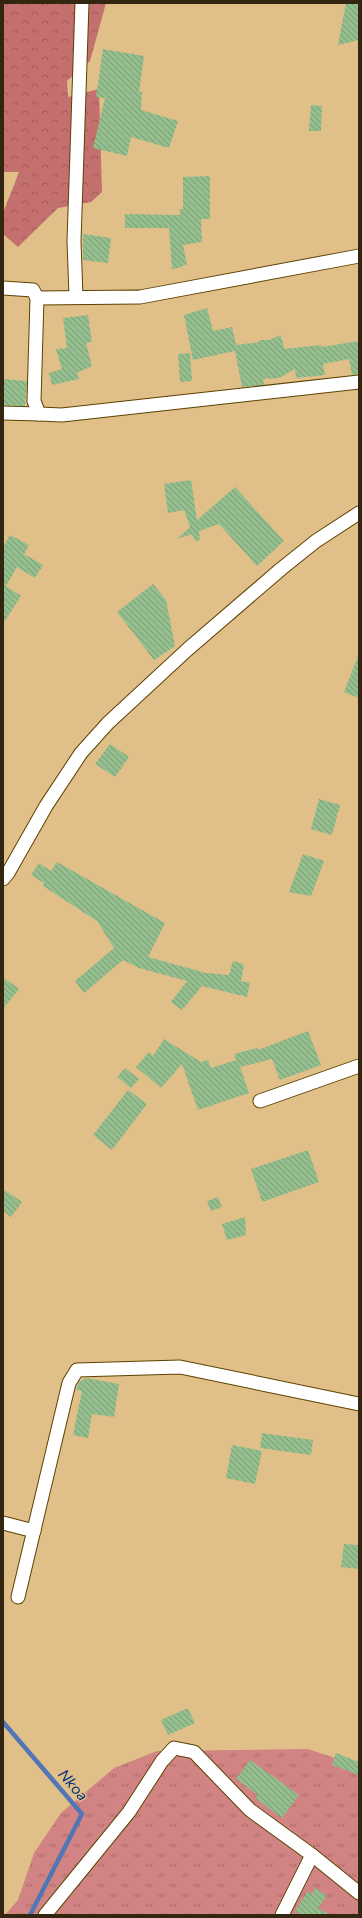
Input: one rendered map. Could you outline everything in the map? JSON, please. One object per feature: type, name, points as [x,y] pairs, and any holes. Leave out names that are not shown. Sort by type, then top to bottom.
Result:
[{"type":"street","points":[[76,297],[74,240],[82,3]]},
{"type":"street","points":[[37,298],[140,297],[359,256]]},
{"type":"street","points":[[3,288],[33,290],[37,298],[34,401],[39,414]]},
{"type":"street","points":[[3,413],[62,416],[359,382]]},
{"type":"street","points":[[3,879],[8,873],[46,806],[81,753],[108,723],[188,649],[275,574],[316,541],[359,513]]},
{"type":"street","points":[[260,1101],[359,1066]]},
{"type":"street","points":[[18,1597],[69,1384],[77,1370],[180,1367],[359,1404]]},
{"type":"street","points":[[3,1523],[34,1531]]},
{"type":"street","points":[[45,1915],[129,1812],[162,1761],[174,1748],[194,1752],[250,1810],[312,1855],[359,1893]]},
{"type":"street","points":[[282,1915],[312,1855]]},
{"type":"green space","points":[[3,3],[106,3],[90,61],[67,81],[68,97],[99,89],[102,192],[91,202],[58,208],[18,247],[3,234],[3,213],[19,172],[3,172]]},
{"type":"green space","points":[[308,1749],[359,1766],[359,1915],[5,1915],[18,1900],[34,1853],[61,1813],[114,1768],[157,1751]]},
{"type":"building","points":[[346,3],[359,3],[359,40],[338,45]]},
{"type":"building","points":[[103,49],[144,56],[139,92],[142,92],[141,110],[178,121],[169,148],[131,137],[127,156],[93,148],[105,98],[96,97]]},
{"type":"building","points":[[311,105],[322,106],[321,131],[309,131]]},
{"type":"building","points":[[210,176],[210,219],[201,219],[202,242],[183,245],[187,264],[179,268],[172,269],[169,228],[125,228],[125,214],[180,215],[180,209],[183,209],[183,177]]},
{"type":"building","points":[[83,234],[111,238],[108,263],[83,260]]},
{"type":"building","points":[[207,308],[213,331],[232,327],[236,345],[260,342],[259,340],[269,340],[281,335],[284,349],[321,345],[322,347],[359,341],[359,374],[352,375],[349,359],[323,364],[325,375],[296,378],[295,369],[279,378],[263,379],[264,385],[242,387],[235,351],[193,360],[184,315]]},
{"type":"building","points":[[88,315],[92,342],[86,343],[92,366],[77,373],[79,379],[52,385],[49,373],[62,369],[56,349],[67,348],[63,318]]},
{"type":"building","points":[[190,353],[192,381],[180,382],[178,354]]},
{"type":"building","points":[[3,379],[27,381],[25,406],[3,405]]},
{"type":"building","points":[[191,480],[197,520],[235,487],[284,541],[257,566],[219,524],[199,531],[200,540],[195,541],[192,534],[177,539],[190,527],[184,510],[168,513],[164,484]]},
{"type":"building","points":[[10,535],[29,545],[24,554],[43,565],[35,578],[17,567],[6,586],[21,596],[3,624],[3,547]]},
{"type":"building","points":[[153,584],[166,600],[175,646],[154,660],[117,612]]},
{"type":"building","points":[[358,656],[359,657],[359,698],[344,692]]},
{"type":"building","points":[[110,744],[129,757],[115,777],[95,764]]},
{"type":"building","points":[[319,799],[340,805],[332,835],[311,829]]},
{"type":"building","points":[[303,854],[324,861],[311,896],[289,892]]},
{"type":"building","points":[[57,862],[165,923],[148,957],[206,973],[229,975],[233,961],[244,964],[241,981],[250,983],[247,997],[202,986],[182,1010],[171,1002],[187,981],[139,968],[123,960],[84,993],[75,981],[114,948],[97,921],[43,886],[44,883],[31,875],[39,863],[51,871]]},
{"type":"building","points":[[3,977],[19,989],[3,1009]]},
{"type":"building","points":[[308,1031],[321,1065],[280,1080],[272,1059],[240,1067],[249,1093],[198,1110],[182,1064],[161,1088],[136,1067],[149,1052],[153,1056],[164,1039],[201,1062],[208,1060],[211,1068],[236,1060],[234,1054],[257,1048],[258,1050]]},
{"type":"building","points":[[125,1068],[139,1079],[131,1088],[117,1077]]},
{"type":"building","points":[[128,1090],[147,1104],[112,1150],[93,1135]]},
{"type":"building","points":[[308,1150],[319,1182],[262,1202],[251,1169]]},
{"type":"building","points":[[3,1189],[22,1202],[11,1217],[3,1211]]},
{"type":"building","points":[[218,1197],[222,1207],[211,1211],[207,1201]]},
{"type":"building","points":[[245,1217],[246,1235],[227,1240],[222,1224]]},
{"type":"building","points":[[86,1378],[119,1384],[114,1417],[92,1414],[88,1438],[73,1435],[82,1391],[76,1390],[79,1382]]},
{"type":"building","points":[[262,1433],[313,1440],[311,1455],[260,1448]]},
{"type":"building","points":[[232,1445],[262,1451],[255,1484],[226,1478]]},
{"type":"building","points":[[344,1544],[359,1545],[359,1569],[341,1567]]},
{"type":"building","points":[[188,1708],[195,1723],[168,1735],[161,1720]]},
{"type":"building","points":[[336,1753],[359,1762],[359,1775],[332,1765]]},
{"type":"building","points":[[250,1760],[299,1795],[282,1818],[255,1798],[258,1795],[236,1779]]},
{"type":"building","points":[[316,1888],[327,1896],[318,1908],[330,1915],[301,1915],[295,1911],[308,1891],[311,1894]]},
{"type":"waterway","name":"Nkoa","points":[[3,1722],[82,1814],[30,1915]]}]
